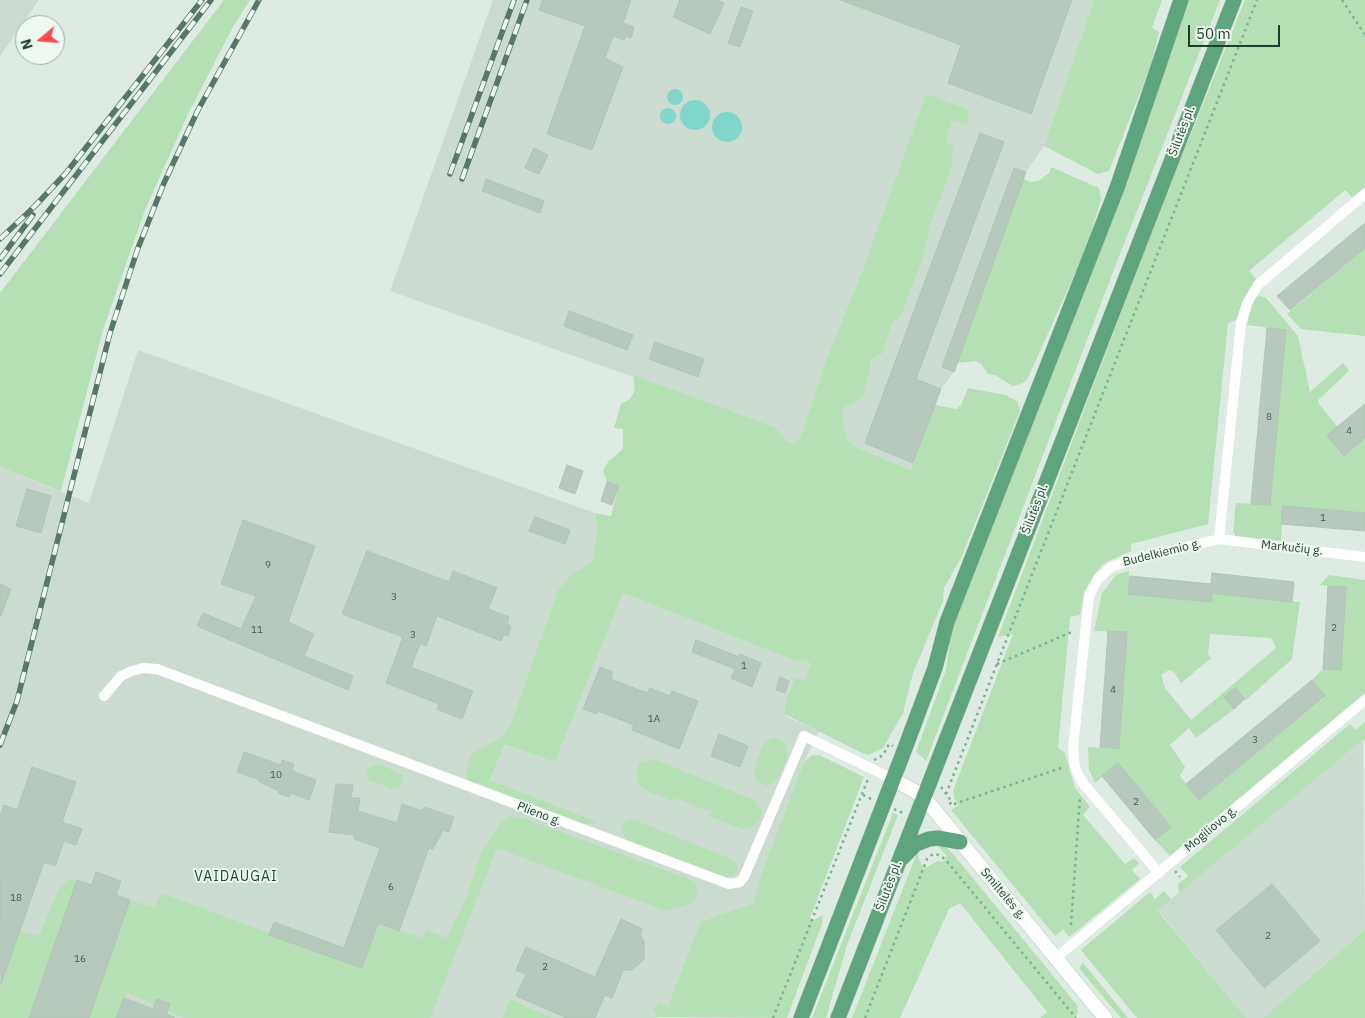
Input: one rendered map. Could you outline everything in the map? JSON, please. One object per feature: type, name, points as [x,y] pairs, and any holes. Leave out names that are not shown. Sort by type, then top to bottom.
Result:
[{"type":"main road","points":[[801,1018],[935,668],[947,622],[1117,188],[1181,0]]},
{"type":"main road","name":"Šilutės pl.","points":[[838,1018],[1234,0]]},
{"type":"main road","points":[[899,860],[916,844],[929,839],[938,838],[960,842]]},
{"type":"street","name":"Budelkiemio g.","points":[[1159,873],[1082,782],[1074,763],[1073,748],[1089,596],[1098,578],[1111,567],[1128,561],[1219,539],[1242,323],[1247,303],[1258,285],[1365,194]]},
{"type":"street","name":"Markučių g.","points":[[1219,539],[1365,557]]},
{"type":"street","name":"Plieno g.","points":[[104,696],[121,676],[143,668],[158,670],[729,884],[740,882],[744,878],[804,736],[893,779]]},
{"type":"street","name":"Mogiliovo g.","points":[[1056,958],[1365,700]]},
{"type":"street","name":"Smiltelės g.","points":[[893,779],[923,796],[1105,1018]]},
{"type":"path","points":[[946,794],[1257,0]]},
{"type":"path","points":[[1342,0],[1365,35]]},
{"type":"path","points":[[997,664],[1086,626]]},
{"type":"path","points":[[954,804],[1074,763]]},
{"type":"path","points":[[773,1018],[862,796],[871,768]]},
{"type":"path","points":[[1070,925],[1082,782]]},
{"type":"path","points":[[865,1018],[927,859],[933,854],[945,858],[1076,1018]]},
{"type":"shaded area","points":[[0,0],[39,0],[29,15],[15,15],[15,34],[0,56]]},
{"type":"shaded area","points":[[493,0],[1094,0],[1044,146],[1026,172],[954,372],[941,389],[911,470],[853,446],[847,438],[842,416],[844,408],[850,403],[868,373],[872,361],[883,353],[893,322],[901,316],[924,256],[930,226],[952,167],[946,141],[952,120],[967,123],[970,110],[926,95],[863,269],[825,363],[800,438],[794,445],[787,441],[775,427],[390,291]]},
{"type":"shaded area","points":[[138,350],[595,513],[597,528],[593,559],[590,564],[570,574],[558,590],[511,723],[499,739],[474,752],[465,775],[596,822],[490,781],[503,745],[555,762],[623,593],[798,662],[802,660],[812,665],[805,680],[795,677],[784,714],[819,731],[804,762],[763,869],[753,903],[700,922],[668,1006],[656,1004],[653,1010],[657,1017],[661,1018],[553,1018],[510,999],[502,1018],[0,1018],[0,467],[89,503]]},
{"type":"shaded area","points":[[1363,738],[1365,929],[1263,1018],[1246,1018],[1158,910]]},
{"type":"green space","points":[[224,0],[250,0],[234,25],[188,114],[145,210],[103,330],[61,491],[0,467],[0,293]]},
{"type":"green space","points":[[1094,0],[1162,0],[1152,28],[1159,32],[1151,65],[1109,171],[1098,174],[1044,146]]},
{"type":"green space","points":[[1189,0],[1220,0],[1118,259],[926,761],[916,752],[946,670],[952,628],[1135,153]]},
{"type":"green space","points":[[1245,0],[1365,0],[1365,187],[1352,197],[1345,190],[1249,271],[1256,279],[1243,303],[1238,319],[1228,323],[1208,524],[1131,544],[1131,551],[1106,562],[1096,572],[1084,592],[1080,615],[1070,617],[1058,748],[1065,753],[1075,788],[1090,807],[1083,815],[1125,864],[1134,858],[1139,863],[1132,870],[1140,879],[1069,937],[1063,929],[1055,936],[951,810],[959,805],[954,798],[953,791],[1013,634],[998,637],[1155,223]]},
{"type":"green space","points":[[926,94],[970,110],[967,124],[952,121],[946,141],[953,146],[952,167],[930,226],[924,256],[901,316],[893,322],[883,353],[871,361],[864,395],[844,408],[842,416],[847,438],[853,446],[911,470],[935,405],[956,409],[961,405],[968,388],[1005,395],[1017,401],[1020,411],[962,556],[944,588],[943,601],[913,673],[903,713],[883,748],[868,755],[862,753],[784,714],[785,704],[795,677],[805,680],[811,664],[802,660],[798,662],[623,593],[555,762],[504,745],[490,780],[597,822],[586,825],[467,781],[465,775],[471,755],[499,739],[511,723],[558,590],[570,574],[590,564],[593,559],[597,528],[595,513],[611,516],[619,486],[607,482],[603,470],[608,462],[623,449],[623,429],[614,428],[621,404],[630,399],[635,390],[633,378],[635,376],[775,427],[787,441],[794,444],[800,438],[825,363],[863,269]]},
{"type":"green space","points":[[1051,167],[1099,188],[1101,200],[1086,249],[1028,378],[1023,383],[1013,386],[995,375],[988,374],[981,364],[976,361],[957,363],[1023,179],[1030,182],[1038,181],[1049,173]]},
{"type":"green space","points":[[1365,248],[1365,336],[1301,329],[1287,314]]},
{"type":"green space","points":[[1255,295],[1266,298],[1298,336],[1310,392],[1343,363],[1349,371],[1319,399],[1318,403],[1338,427],[1344,455],[1365,438],[1365,513],[1283,506],[1281,541],[1236,537],[1233,532],[1236,503],[1270,505],[1286,330],[1247,325]]},
{"type":"green space","points":[[1129,571],[1129,594],[1210,602],[1212,593],[1300,602],[1292,659],[1246,700],[1235,688],[1234,709],[1196,738],[1189,728],[1170,745],[1185,767],[1180,776],[1199,800],[1325,697],[1312,680],[1323,669],[1341,670],[1346,587],[1320,585],[1329,575],[1365,580],[1365,693],[1170,856],[1155,840],[1171,827],[1118,763],[1095,783],[1089,769],[1088,747],[1119,749],[1127,632],[1094,631],[1102,593],[1117,574]],"holes":[[[1210,634],[1271,638],[1276,648],[1191,720],[1165,688],[1161,675],[1169,670],[1174,672],[1181,683],[1211,658],[1208,654]]]},
{"type":"green space","points":[[1365,722],[1365,741],[1363,739],[1179,893],[1178,884],[1188,876],[1180,867],[1350,724],[1356,730]]},
{"type":"green space","points":[[773,737],[784,741],[788,754],[779,777],[767,786],[756,781],[754,768],[763,745]]},
{"type":"green space","points":[[819,755],[864,777],[810,918],[814,920],[823,915],[822,924],[787,1018],[657,1017],[653,1010],[659,1003],[668,1006],[700,922],[753,903],[763,869],[804,762],[811,756]]},
{"type":"green space","points":[[653,759],[754,800],[762,811],[760,820],[752,827],[742,829],[709,816],[710,812],[675,798],[673,801],[647,791],[639,785],[636,771],[640,763]]},
{"type":"green space","points":[[378,764],[403,775],[401,787],[392,789],[369,780],[366,774],[368,768]]},
{"type":"green space","points":[[893,813],[898,815],[847,945],[826,1018],[812,1018]]},
{"type":"green space","points":[[511,816],[523,818],[694,881],[698,890],[697,895],[691,903],[666,911],[497,848],[430,1018],[184,1018],[127,992],[118,1018],[89,1018],[130,900],[154,908],[161,893],[362,968],[378,923],[423,938],[426,930],[447,938],[466,898],[482,850],[486,847],[500,823]]},
{"type":"green space","points":[[629,820],[635,820],[734,860],[737,866],[737,873],[731,877],[722,876],[627,841],[621,830],[623,824]]},
{"type":"green space","points":[[935,843],[943,843],[953,854],[1077,1005],[1078,1012],[1075,1018],[1040,1018],[1047,1012],[960,903],[949,909],[900,1018],[852,1018],[917,853],[921,864],[927,867],[937,861],[943,862],[947,856]]},
{"type":"green space","points":[[68,880],[77,880],[29,1018],[0,1018],[0,988],[20,931],[39,936],[60,887]]},
{"type":"green space","points":[[1164,891],[1171,899],[1158,911],[1246,1018],[1137,1018],[1081,950],[1150,892],[1155,899]]},
{"type":"green space","points":[[1365,929],[1365,1018],[1263,1018],[1354,939]]},
{"type":"green space","points":[[1083,963],[1128,1018],[1121,1018],[1087,978],[1079,968]]},
{"type":"green space","points":[[510,999],[553,1018],[502,1018]]},
{"type":"water","points":[[672,89],[678,89],[683,94],[681,103],[672,105],[667,100],[667,94]]},
{"type":"water","points":[[695,100],[701,101],[709,109],[709,121],[701,129],[695,130],[689,129],[681,121],[680,115],[681,109],[689,101]]},
{"type":"water","points":[[665,108],[671,108],[676,113],[674,122],[665,124],[660,119],[660,113]]},
{"type":"water","points":[[727,112],[738,116],[742,127],[738,138],[727,142],[716,138],[712,127],[716,116]]},
{"type":"building","points":[[543,0],[631,0],[623,23],[634,27],[631,38],[626,36],[624,40],[613,36],[605,58],[623,67],[592,150],[547,134],[585,26],[539,10]]},
{"type":"building","points":[[680,0],[716,0],[724,3],[710,34],[673,17]]},
{"type":"building","points":[[841,0],[1072,0],[1031,114],[948,83],[961,45]]},
{"type":"building","points":[[741,7],[753,11],[740,47],[728,43]]},
{"type":"building","points":[[980,133],[1004,142],[916,379],[941,389],[913,463],[865,443]]},
{"type":"building","points":[[534,148],[548,155],[539,174],[525,168]]},
{"type":"building","points":[[1014,168],[1026,172],[954,372],[942,367]]},
{"type":"building","points":[[486,179],[544,201],[540,213],[482,191]]},
{"type":"building","points":[[1365,223],[1365,248],[1290,310],[1277,296]]},
{"type":"building","points":[[569,311],[633,335],[627,350],[564,326]]},
{"type":"building","points":[[1267,328],[1286,330],[1270,505],[1251,504]]},
{"type":"building","points":[[655,342],[704,359],[698,377],[649,359]]},
{"type":"building","points":[[1365,404],[1365,438],[1344,456],[1327,435]]},
{"type":"building","points":[[567,465],[583,471],[575,494],[559,488]]},
{"type":"building","points":[[607,482],[619,486],[612,505],[601,501]]},
{"type":"building","points":[[27,489],[51,496],[41,533],[16,526]]},
{"type":"building","points":[[1283,506],[1365,513],[1365,531],[1281,524]]},
{"type":"building","points":[[535,517],[570,530],[565,544],[529,531]]},
{"type":"building","points":[[243,520],[315,546],[288,622],[314,634],[304,656],[353,676],[348,690],[197,626],[203,613],[241,629],[256,596],[221,584]]},
{"type":"building","points":[[367,551],[449,582],[453,571],[497,588],[488,609],[509,617],[507,624],[511,626],[508,636],[504,634],[501,641],[437,616],[426,646],[420,644],[411,667],[473,691],[462,719],[437,709],[439,704],[386,683],[403,637],[342,614]]},
{"type":"building","points":[[1212,573],[1294,582],[1292,602],[1212,593],[1211,602],[1128,594],[1130,576],[1211,584]]},
{"type":"building","points":[[0,584],[11,589],[1,616],[0,616]]},
{"type":"building","points":[[1328,586],[1346,587],[1341,670],[1323,669]]},
{"type":"building","points":[[1108,631],[1127,632],[1119,749],[1100,747]]},
{"type":"building","points":[[696,640],[739,657],[740,654],[761,663],[752,687],[731,678],[735,669],[692,652]]},
{"type":"building","points":[[600,667],[613,672],[611,679],[647,693],[650,688],[670,696],[672,691],[698,701],[679,749],[632,730],[634,725],[598,711],[597,714],[583,709]]},
{"type":"building","points":[[780,677],[789,681],[785,693],[776,690]]},
{"type":"building","points":[[1312,680],[1325,696],[1199,800],[1186,784]]},
{"type":"building","points":[[1235,688],[1245,699],[1234,709],[1224,697]]},
{"type":"building","points":[[719,734],[748,746],[740,767],[711,756]]},
{"type":"building","points":[[244,752],[281,765],[282,760],[294,764],[292,771],[316,780],[309,800],[291,793],[289,797],[278,793],[279,791],[258,781],[258,779],[237,772]]},
{"type":"building","points":[[1118,763],[1171,827],[1155,840],[1102,776]]},
{"type":"building","points":[[32,767],[76,782],[62,822],[82,829],[76,845],[64,841],[55,866],[44,862],[1,984],[0,816],[4,805],[17,810]]},
{"type":"building","points":[[336,784],[353,785],[351,798],[360,798],[358,811],[397,823],[402,804],[423,811],[424,807],[454,817],[449,832],[443,830],[433,849],[429,848],[399,931],[378,923],[362,968],[269,935],[274,922],[344,948],[380,848],[354,839],[355,835],[329,832]]},
{"type":"building","points":[[96,872],[121,881],[116,895],[130,900],[89,1018],[29,1018],[77,880],[92,885]]},
{"type":"building","points":[[1272,884],[1320,941],[1264,988],[1216,930]]},
{"type":"building","points":[[621,919],[642,929],[640,935],[644,941],[644,959],[632,970],[623,970],[612,998],[605,995],[595,1018],[567,1018],[516,996],[526,974],[516,970],[526,947],[595,977]]},
{"type":"building","points":[[124,998],[153,1009],[157,999],[170,1004],[166,1014],[175,1018],[116,1018]]},
{"type":"railway","points":[[0,239],[66,173],[202,0]]},
{"type":"railway","points":[[0,274],[211,0]]},
{"type":"railway","points":[[0,745],[17,701],[110,333],[138,248],[164,183],[198,110],[259,0]]},
{"type":"railway","points":[[450,174],[514,0]]},
{"type":"railway","points":[[462,179],[527,0]]},
{"type":"railway","points":[[0,259],[33,215]]},
{"type":"district","name":"VAIDAUGAI","points":[[236,877]]}]
